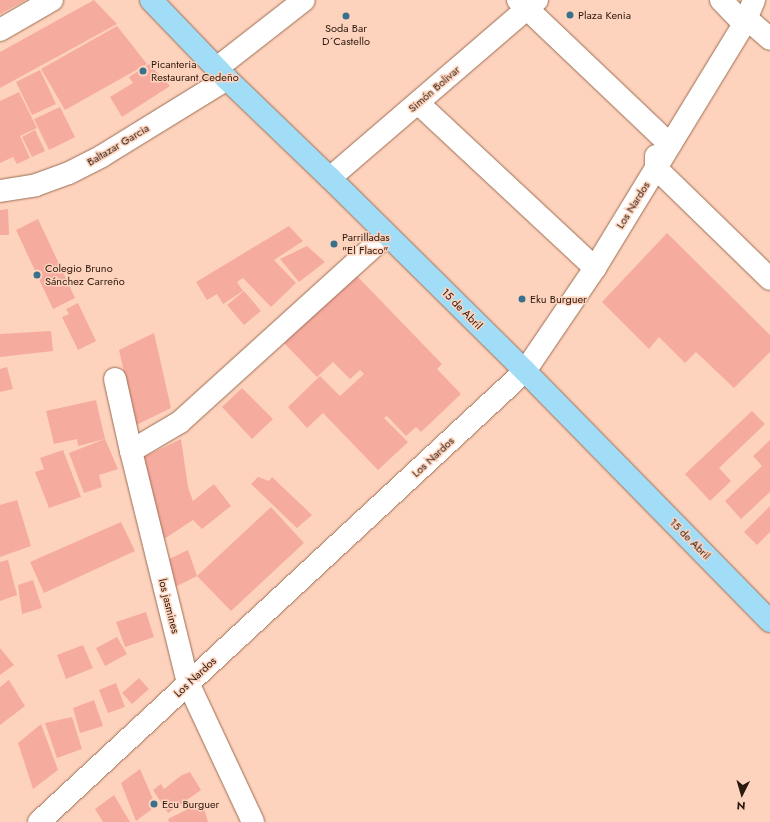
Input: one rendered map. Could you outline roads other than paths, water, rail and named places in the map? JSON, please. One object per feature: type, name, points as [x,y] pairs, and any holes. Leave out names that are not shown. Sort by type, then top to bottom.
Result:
[{"type":"main road","name":"15 de Abril","points":[[151,0],[222,74],[330,178],[525,371],[770,620]]},
{"type":"street","points":[[0,30],[52,0]]},
{"type":"street","name":"Baltazar Garcia","points":[[0,190],[36,185],[69,173],[102,156],[222,74],[304,0]]},
{"type":"street","points":[[721,0],[748,14],[770,39]]},
{"type":"street","points":[[527,3],[660,156],[770,279]]},
{"type":"street","name":"Simón Bolivar","points":[[330,178],[418,103],[527,3]]},
{"type":"street","name":"Los Nardos","points":[[39,822],[525,371],[594,268],[660,156],[748,14]]},
{"type":"street","points":[[418,103],[594,268]]},
{"type":"street","points":[[131,451],[180,422],[386,235]]},
{"type":"street","name":"los jasmines","points":[[115,379],[131,451],[188,683],[253,822]]},
{"type":"place","name":"Plaza Kenia","points":[[570,15]]},
{"type":"place","name":"Soda Bar D´Castello","points":[[346,16]]},
{"type":"place","name":"Picanteria Restaurant Cedeño","points":[[143,71]]},
{"type":"place","name":"Parrilladas \"El Flaco\"","points":[[334,244]]},
{"type":"place","name":"Colegio Bruno Sánchez Carreño","points":[[37,275]]},
{"type":"place","name":"Eku Burguer","points":[[522,299]]},
{"type":"place","name":"Ecu Burguer","points":[[154,804]]}]
